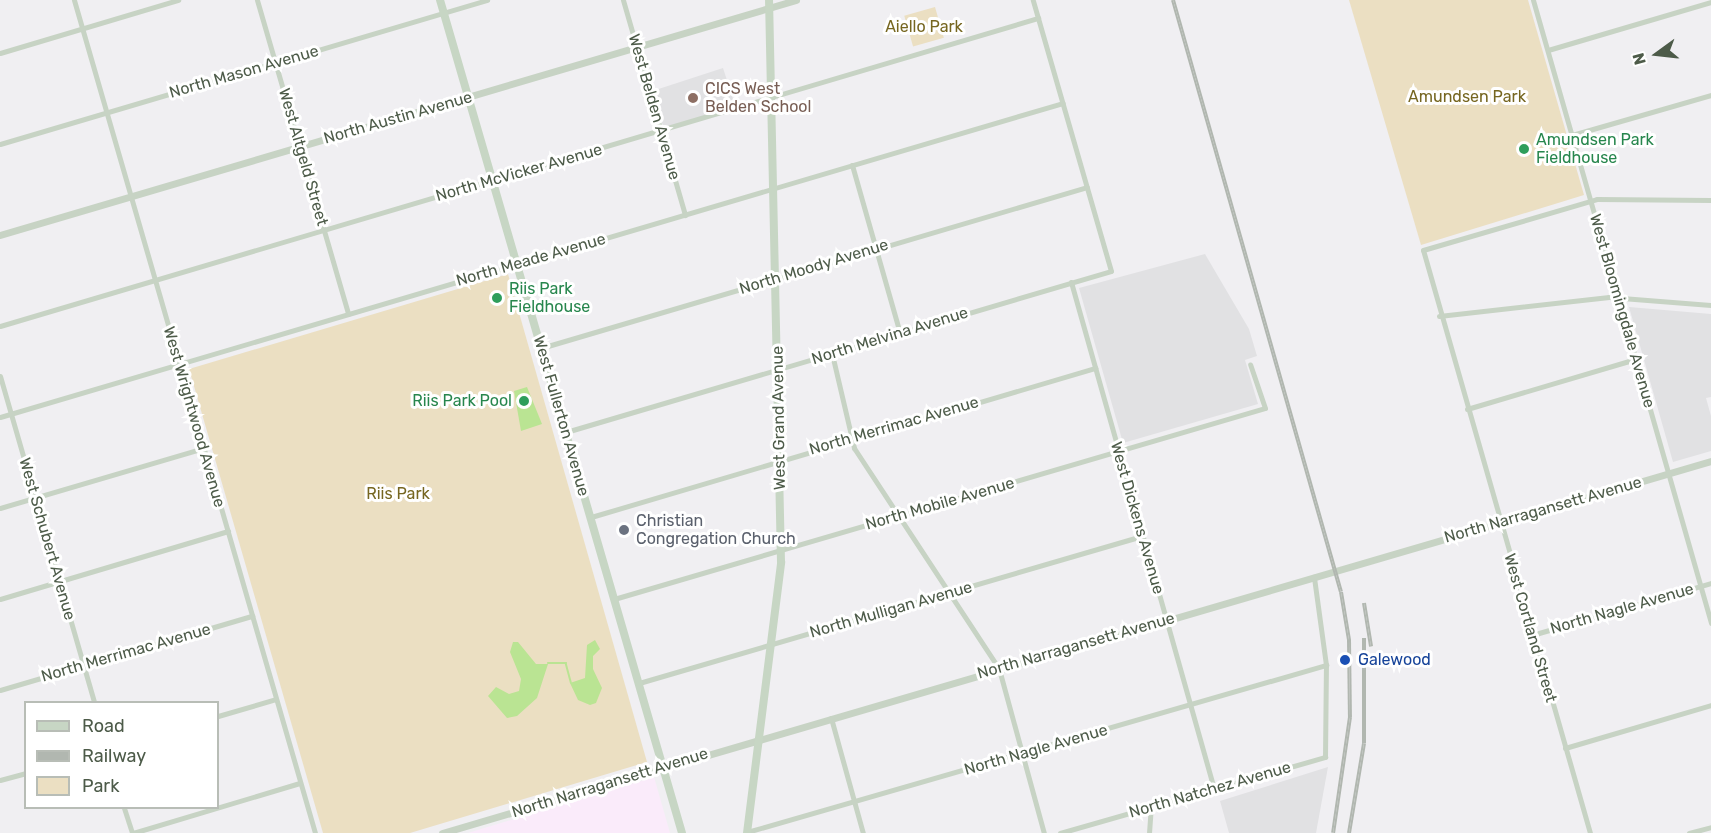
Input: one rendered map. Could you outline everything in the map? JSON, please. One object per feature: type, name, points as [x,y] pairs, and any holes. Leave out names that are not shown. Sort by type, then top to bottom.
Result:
[{"type":"main road","name":"West Fullerton Avenue","points":[[440,0],[682,833]]},
{"type":"main road","name":"West Grand Avenue","points":[[747,832],[781,552],[769,4]]},
{"type":"street","name":"West Wrightwood Avenue","points":[[74,0],[315,833]]},
{"type":"street","points":[[0,53],[178,0]]},
{"type":"street","name":"West Altgeld Street","points":[[257,0],[348,314]]},
{"type":"street","name":"North Mason Avenue","points":[[0,144],[487,0]]},
{"type":"street","name":"West Belden Avenue","points":[[622,0],[685,215]]},
{"type":"street","name":"North Austin Avenue","points":[[0,235],[636,47],[769,4],[796,0]]},
{"type":"street","points":[[1033,0],[1087,187]]},
{"type":"street","name":"West Bloomingdale Avenue","points":[[1533,0],[1711,622]]},
{"type":"street","points":[[1548,50],[1711,3]]},
{"type":"street","name":"North McVicker Avenue","points":[[0,326],[1038,18]]},
{"type":"street","points":[[1572,135],[1711,95]]},
{"type":"street","name":"North Meade Avenue","points":[[0,417],[1063,103]]},
{"type":"street","points":[[852,165],[900,333]]},
{"type":"street","name":"North Moody Avenue","points":[[541,348],[1087,187]]},
{"type":"street","name":"North Melvina Avenue","points":[[566,432],[1111,271],[1087,187]]},
{"type":"street","points":[[1590,200],[1711,200]]},
{"type":"street","name":"West Cortland Street","points":[[1590,200],[1423,250],[1439,316],[1590,833]]},
{"type":"street","name":"West Dickens Avenue","points":[[1071,282],[1214,789]]},
{"type":"street","points":[[1439,316],[1618,298],[1711,305]]},
{"type":"street","points":[[832,354],[850,439],[999,669],[1044,833]]},
{"type":"street","points":[[1467,409],[1636,359]]},
{"type":"street","name":"North Mobile Avenue","points":[[614,599],[781,552],[1265,408],[1250,364]]},
{"type":"street","name":"North Merrimac Avenue","points":[[591,517],[1095,368]]},
{"type":"street","name":"West Schubert Avenue","points":[[0,376],[94,701]]},
{"type":"street","points":[[0,508],[204,448]]},
{"type":"street","name":"North Narragansett Avenue","points":[[442,833],[1711,461]]},
{"type":"street","points":[[0,599],[228,531]]},
{"type":"street","name":"North Mulligan Avenue","points":[[639,683],[1142,536]]},
{"type":"street","points":[[1314,577],[1326,665]]},
{"type":"street","name":"North Nagle Avenue","points":[[1532,635],[1711,583]]},
{"type":"street","name":"North Merrimac Avenue","points":[[0,690],[252,616]]},
{"type":"street","name":"North Nagle Avenue","points":[[747,832],[855,803],[1326,665]]},
{"type":"street","name":"North Natchez Avenue","points":[[1060,833],[1325,757],[1326,665]]},
{"type":"street","points":[[219,716],[276,699]]},
{"type":"street","points":[[1565,748],[1711,705]]},
{"type":"street","points":[[831,718],[863,833]]},
{"type":"street","points":[[0,780],[24,774]]},
{"type":"street","points":[[219,807],[300,783]]},
{"type":"street","points":[[1149,833],[1151,807]]},
{"type":"street","points":[[125,809],[133,833],[213,809]]},
{"type":"street","points":[[1689,833],[1711,827]]},
{"type":"shaded area","name":"CICS West Belden School","points":[[723,68],[735,106],[664,129],[652,91]]},
{"type":"shaded area","points":[[1205,254],[1249,329],[1257,356],[1245,360],[1258,404],[1123,443],[1079,288]]},
{"type":"shaded area","points":[[1629,307],[1711,314],[1711,397],[1706,398],[1711,416],[1711,451],[1673,462]]},
{"type":"shaded area","name":"Riis Park Pool","points":[[527,387],[542,424],[521,431],[514,391]]},
{"type":"shaded area","points":[[595,640],[600,649],[593,656],[593,669],[602,688],[596,703],[590,705],[578,700],[570,683],[585,678],[587,645]]},
{"type":"shaded area","points":[[513,642],[518,642],[536,664],[548,664],[537,698],[517,716],[507,718],[488,696],[496,687],[509,694],[519,691],[521,679],[510,652]]},
{"type":"shaded area","points":[[1328,767],[1316,833],[1229,833],[1220,801]]},
{"type":"shaded area","points":[[654,777],[670,833],[468,833],[481,829]]},
{"type":"green space","name":"Amundsen Park","points":[[1349,0],[1528,0],[1584,195],[1421,245]]},
{"type":"green space","name":"Aiello Park","points":[[935,7],[944,38],[913,47],[904,16]]},
{"type":"green space","name":"Riis Park","points":[[508,274],[647,762],[410,833],[323,833],[189,369]]},
{"type":"waterway","points":[[548,663],[566,663],[571,682]]},
{"type":"railway","points":[[1173,0],[1341,592],[1349,640],[1350,717],[1333,833]]},
{"type":"railway","points":[[1364,603],[1371,646]]},
{"type":"railway","points":[[1349,833],[1364,743],[1364,638]]},
{"type":"place","name":"CICS West Belden School","points":[[693,98]]},
{"type":"place","name":"Amundsen Park Fieldhouse","points":[[1524,149]]},
{"type":"place","name":"Riis Park Fieldhouse","points":[[497,298]]},
{"type":"place","name":"Riis Park Pool","points":[[524,401]]},
{"type":"place","name":"Christian Congregation Church","points":[[624,530]]},
{"type":"place","name":"Galewood","points":[[1345,660]]}]
